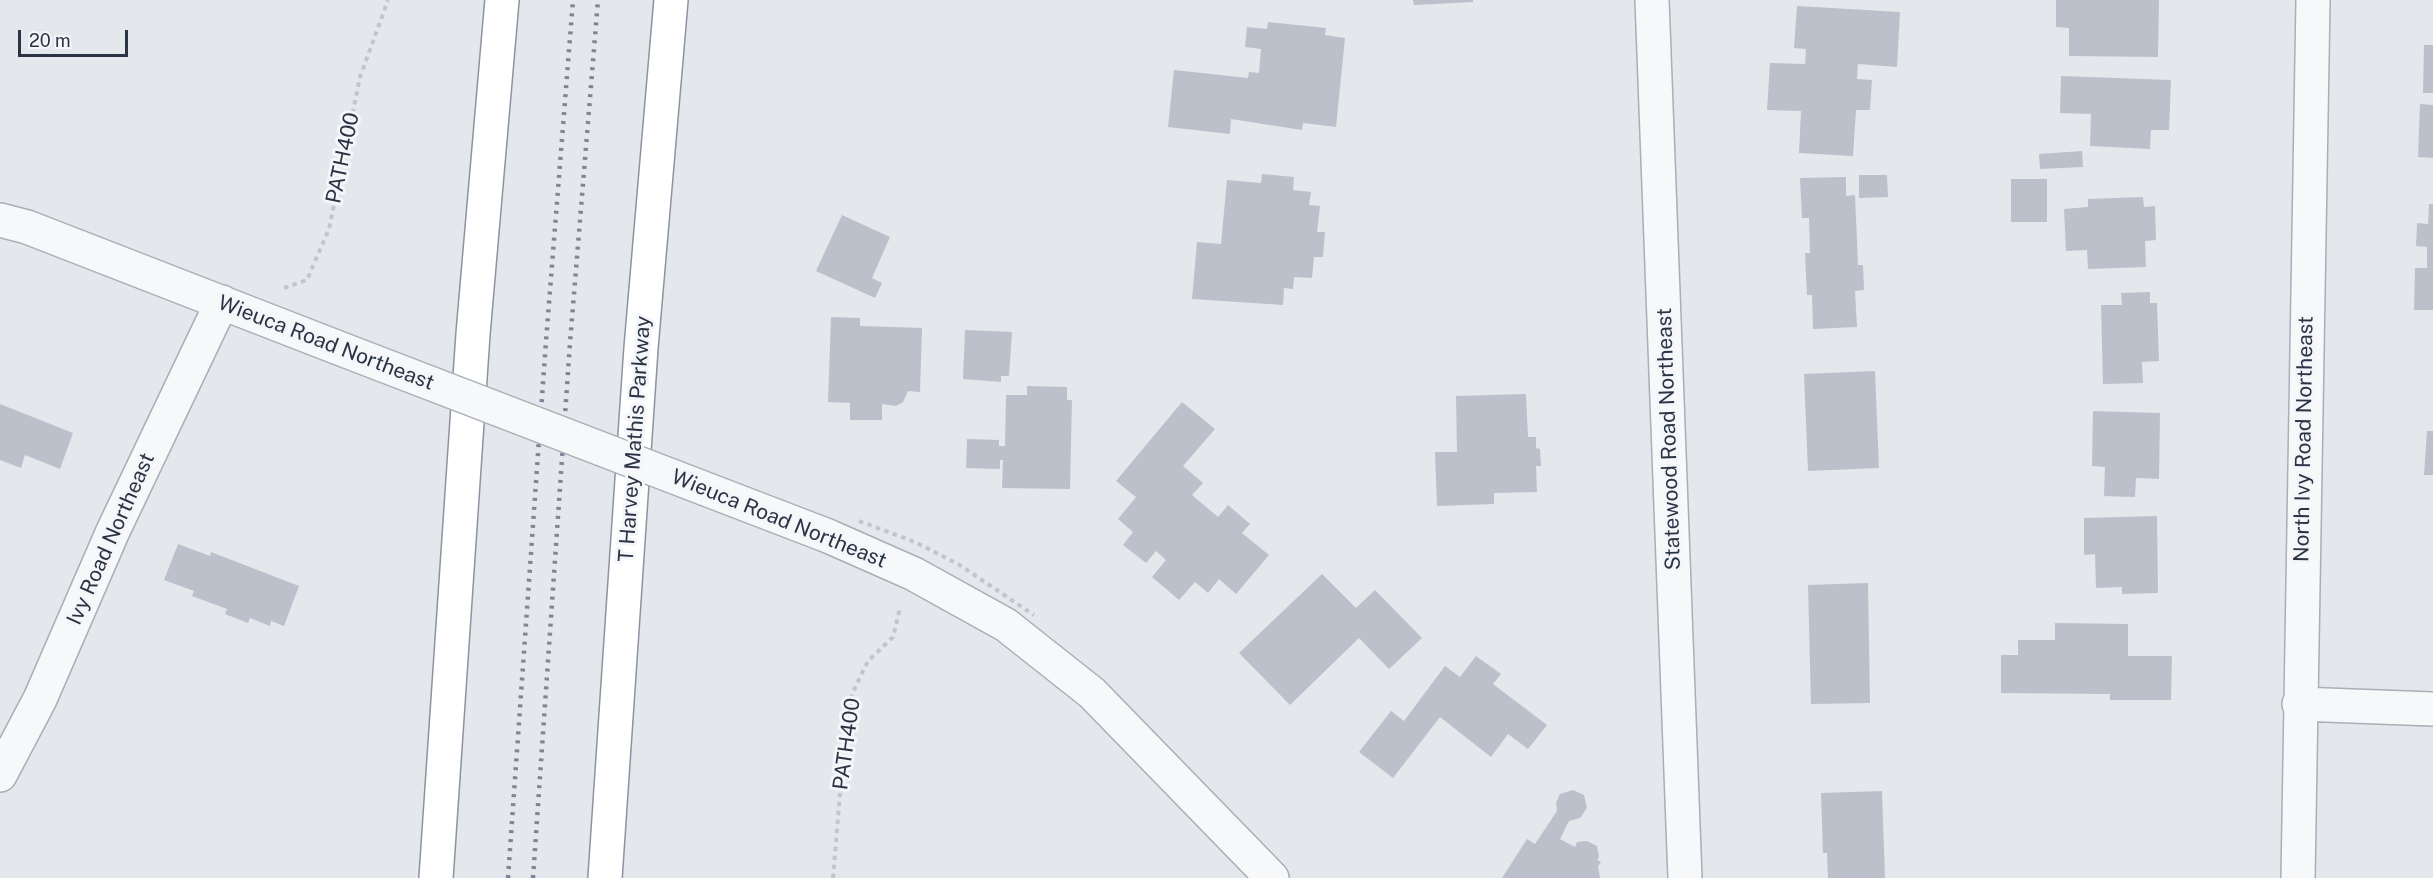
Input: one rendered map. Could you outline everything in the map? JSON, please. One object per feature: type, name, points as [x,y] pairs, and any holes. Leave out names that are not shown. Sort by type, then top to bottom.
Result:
[{"type":"highway","points":[[436,878],[472,346],[502,0]]},
{"type":"highway","name":"T Harvey Mathis Parkway","points":[[605,878],[643,324],[671,0]]},
{"type":"street","name":"Statewood Road Northeast","points":[[1652,0],[1685,878]]},
{"type":"street","name":"North Ivy Road Northeast","points":[[2298,878],[2299,704],[2313,0]]},
{"type":"street","name":"Wieuca Road Northeast","points":[[0,220],[27,227],[828,536],[914,574],[1006,625],[1092,693],[1272,878]]},
{"type":"street","name":"Ivy Road Northeast","points":[[0,775],[40,699],[113,531],[222,302]]},
{"type":"street","points":[[2299,704],[2433,709]]},
{"type":"path","name":"PATH400","points":[[280,290],[307,280],[328,229],[360,77],[388,0]]},
{"type":"path","name":"PATH400","points":[[833,878],[841,782],[852,694],[868,661],[894,637],[901,609],[893,599]]},
{"type":"building","points":[[1413,0],[1473,0],[1473,2],[1414,5]]},
{"type":"building","points":[[2056,0],[2159,0],[2158,57],[2069,56],[2069,28],[2056,27]]},
{"type":"building","points":[[1797,6],[1900,12],[1897,67],[1858,64],[1857,79],[1872,80],[1870,110],[1856,110],[1853,156],[1799,153],[1801,111],[1767,110],[1770,63],[1805,64],[1806,49],[1794,48]]},
{"type":"building","points":[[1268,22],[1326,28],[1325,35],[1345,38],[1336,127],[1303,123],[1302,130],[1231,119],[1230,134],[1168,127],[1174,70],[1248,78],[1249,72],[1259,73],[1261,49],[1245,47],[1247,27],[1267,29]]},
{"type":"building","points":[[2424,45],[2433,45],[2433,93],[2423,93]]},
{"type":"building","points":[[2061,76],[2171,80],[2169,130],[2151,130],[2150,149],[2090,146],[2091,114],[2060,113]]},
{"type":"building","points":[[2420,104],[2433,105],[2433,158],[2418,157]]},
{"type":"building","points":[[2082,151],[2083,167],[2040,169],[2039,154]]},
{"type":"building","points":[[1262,174],[1294,177],[1293,190],[1311,192],[1309,205],[1320,206],[1317,232],[1325,232],[1323,257],[1314,257],[1312,278],[1294,277],[1293,289],[1284,288],[1283,305],[1192,299],[1197,242],[1221,244],[1227,180],[1261,183]]},
{"type":"building","points":[[1859,175],[1887,175],[1888,197],[1859,198]]},
{"type":"building","points":[[1846,177],[1846,196],[1855,195],[1858,265],[1863,265],[1864,290],[1855,291],[1857,327],[1813,329],[1812,295],[1807,295],[1805,253],[1810,253],[1809,218],[1802,218],[1800,178]]},
{"type":"building","points":[[2011,179],[2047,179],[2047,222],[2011,222]]},
{"type":"building","points":[[2143,197],[2144,207],[2155,206],[2156,240],[2145,241],[2146,267],[2088,269],[2087,250],[2066,251],[2064,209],[2088,207],[2088,199]]},
{"type":"building","points":[[2429,204],[2433,204],[2433,310],[2414,310],[2415,268],[2427,268],[2427,247],[2416,246],[2417,223],[2428,224]]},
{"type":"building","points":[[842,215],[890,237],[872,278],[882,283],[875,298],[816,271]]},
{"type":"building","points":[[2150,292],[2150,303],[2157,303],[2159,361],[2142,362],[2143,383],[2103,384],[2101,305],[2122,305],[2121,293]]},
{"type":"building","points":[[831,317],[860,318],[860,326],[922,328],[920,392],[908,391],[903,402],[896,406],[882,404],[882,420],[850,420],[850,403],[828,402]]},
{"type":"building","points":[[965,330],[1012,332],[1009,376],[1001,376],[1001,382],[963,379]]},
{"type":"building","points":[[1875,371],[1879,468],[1808,471],[1804,374]]},
{"type":"building","points":[[1027,386],[1067,387],[1067,400],[1072,400],[1070,489],[1002,488],[1003,460],[1000,460],[1000,469],[966,468],[967,439],[999,440],[999,446],[1005,446],[1006,395],[1027,395]]},
{"type":"building","points":[[1526,394],[1528,437],[1536,437],[1536,448],[1540,449],[1541,466],[1536,466],[1537,492],[1494,493],[1494,504],[1437,506],[1435,452],[1457,452],[1456,396]]},
{"type":"building","points":[[1182,402],[1215,429],[1183,466],[1203,483],[1192,495],[1218,517],[1228,505],[1250,524],[1242,533],[1269,555],[1236,594],[1219,579],[1208,593],[1195,582],[1179,600],[1152,577],[1166,560],[1156,551],[1146,563],[1123,545],[1133,532],[1118,519],[1136,497],[1116,481]]},
{"type":"building","points":[[0,404],[73,433],[60,469],[25,455],[21,468],[0,460]]},
{"type":"building","points":[[2093,411],[2160,413],[2159,479],[2136,478],[2135,497],[2104,496],[2105,467],[2092,466]]},
{"type":"building","points":[[2427,431],[2433,431],[2433,475],[2424,475]]},
{"type":"building","points":[[2157,516],[2158,593],[2122,594],[2122,587],[2096,588],[2095,554],[2084,555],[2084,518]]},
{"type":"building","points":[[178,544],[210,556],[211,552],[299,586],[284,626],[271,621],[270,626],[250,618],[248,623],[225,614],[227,609],[192,596],[194,591],[164,580]]},
{"type":"building","points":[[1322,574],[1356,608],[1375,590],[1422,638],[1389,669],[1359,638],[1290,705],[1239,653]]},
{"type":"building","points":[[1868,583],[1870,703],[1811,704],[1808,585]]},
{"type":"building","points":[[2055,623],[2128,624],[2128,656],[2172,656],[2171,700],[2110,700],[2110,694],[2001,693],[2001,655],[2018,655],[2018,640],[2055,640]]},
{"type":"building","points":[[1476,656],[1501,674],[1493,684],[1547,725],[1528,749],[1508,734],[1491,757],[1440,717],[1393,778],[1359,752],[1391,711],[1404,721],[1445,666],[1460,677]]},
{"type":"building","points":[[1573,790],[1584,795],[1587,808],[1580,818],[1569,821],[1560,839],[1575,847],[1577,842],[1587,841],[1597,846],[1599,857],[1597,860],[1601,862],[1598,866],[1600,878],[1502,878],[1527,839],[1535,844],[1557,811],[1556,803],[1560,794]]},
{"type":"building","points":[[1882,791],[1885,878],[1828,878],[1827,853],[1823,853],[1821,793]]},
{"type":"railway","points":[[508,878],[573,0]]},
{"type":"railway","points":[[533,878],[570,343],[598,0]]}]
